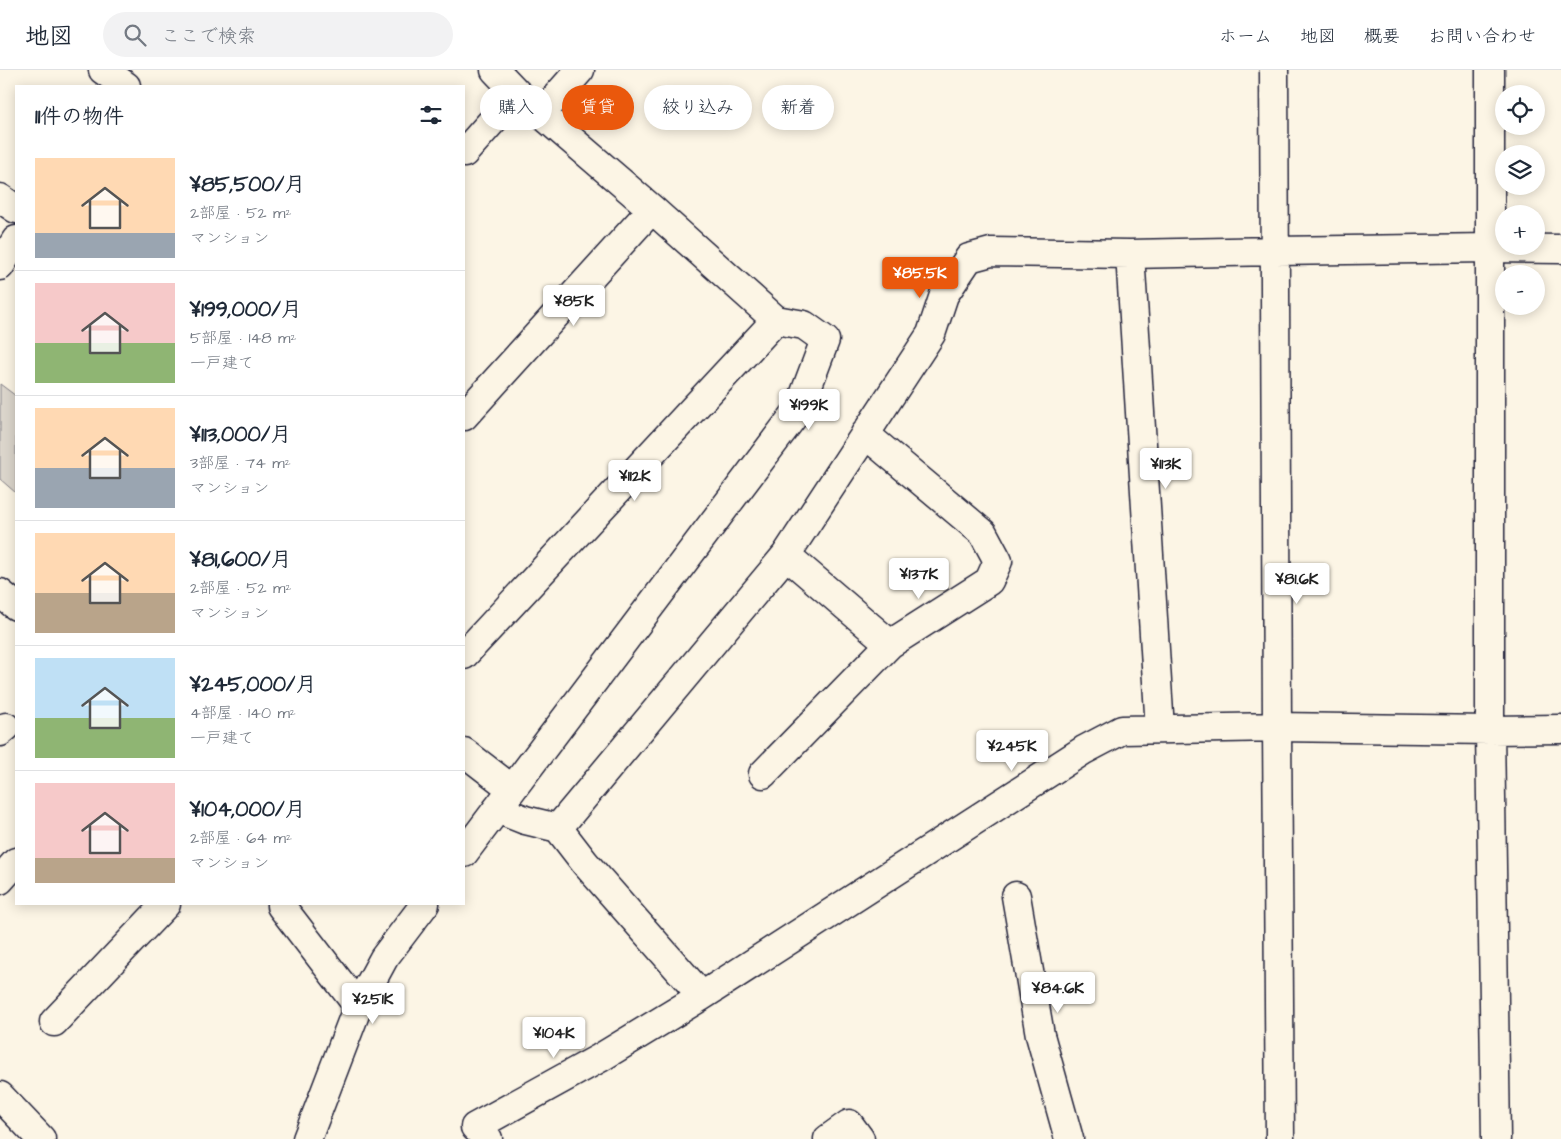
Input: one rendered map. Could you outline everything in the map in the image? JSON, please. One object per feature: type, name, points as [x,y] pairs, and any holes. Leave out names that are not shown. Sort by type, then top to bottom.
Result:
[{"type":"street","points":[[495,70],[509,85]]},
{"type":"street","points":[[552,102],[580,70]]},
{"type":"street","points":[[1274,70],[1280,1139]]},
{"type":"street","points":[[1490,70],[1490,730],[1496,1139]]},
{"type":"street","points":[[465,852],[799,409],[825,340],[804,324],[776,320],[652,209],[552,123]]},
{"type":"street","points":[[465,152],[484,130]]},
{"type":"street","points":[[0,198],[15,208]]},
{"type":"street","points":[[465,415],[652,209]]},
{"type":"street","points":[[0,266],[15,242]]},
{"type":"street","points":[[558,828],[786,554],[931,334],[944,295],[968,258],[990,252],[1130,254],[1275,250],[1561,249]]},
{"type":"street","points":[[1130,254],[1160,729]]},
{"type":"street","points":[[465,654],[776,320]]},
{"type":"street","points":[[763,774],[890,644],[989,581],[998,561],[983,533],[865,434]]},
{"type":"street","points":[[786,554],[890,644]]},
{"type":"street","points":[[0,593],[15,605]]},
{"type":"street","points":[[488,1139],[475,1126],[600,1058],[702,996],[1084,750],[1122,730],[1277,727],[1490,730],[1561,728]]},
{"type":"street","points":[[465,753],[504,799],[525,820],[558,828],[585,862],[702,996]]},
{"type":"street","points":[[0,880],[15,863]]},
{"type":"street","points":[[1016,896],[1040,1036],[1070,1139]]},
{"type":"street","points":[[54,1022],[165,905]]},
{"type":"street","points":[[281,905],[358,1006]]},
{"type":"street","points":[[307,1139],[358,1006],[384,958],[424,905]]},
{"type":"street","points":[[0,1096],[14,1128],[41,1139]]},
{"type":"street","points":[[828,1139],[849,1124],[860,1139]]},
{"type":"shaded area","points":[[0,384],[15,395],[15,492],[0,479]]}]
